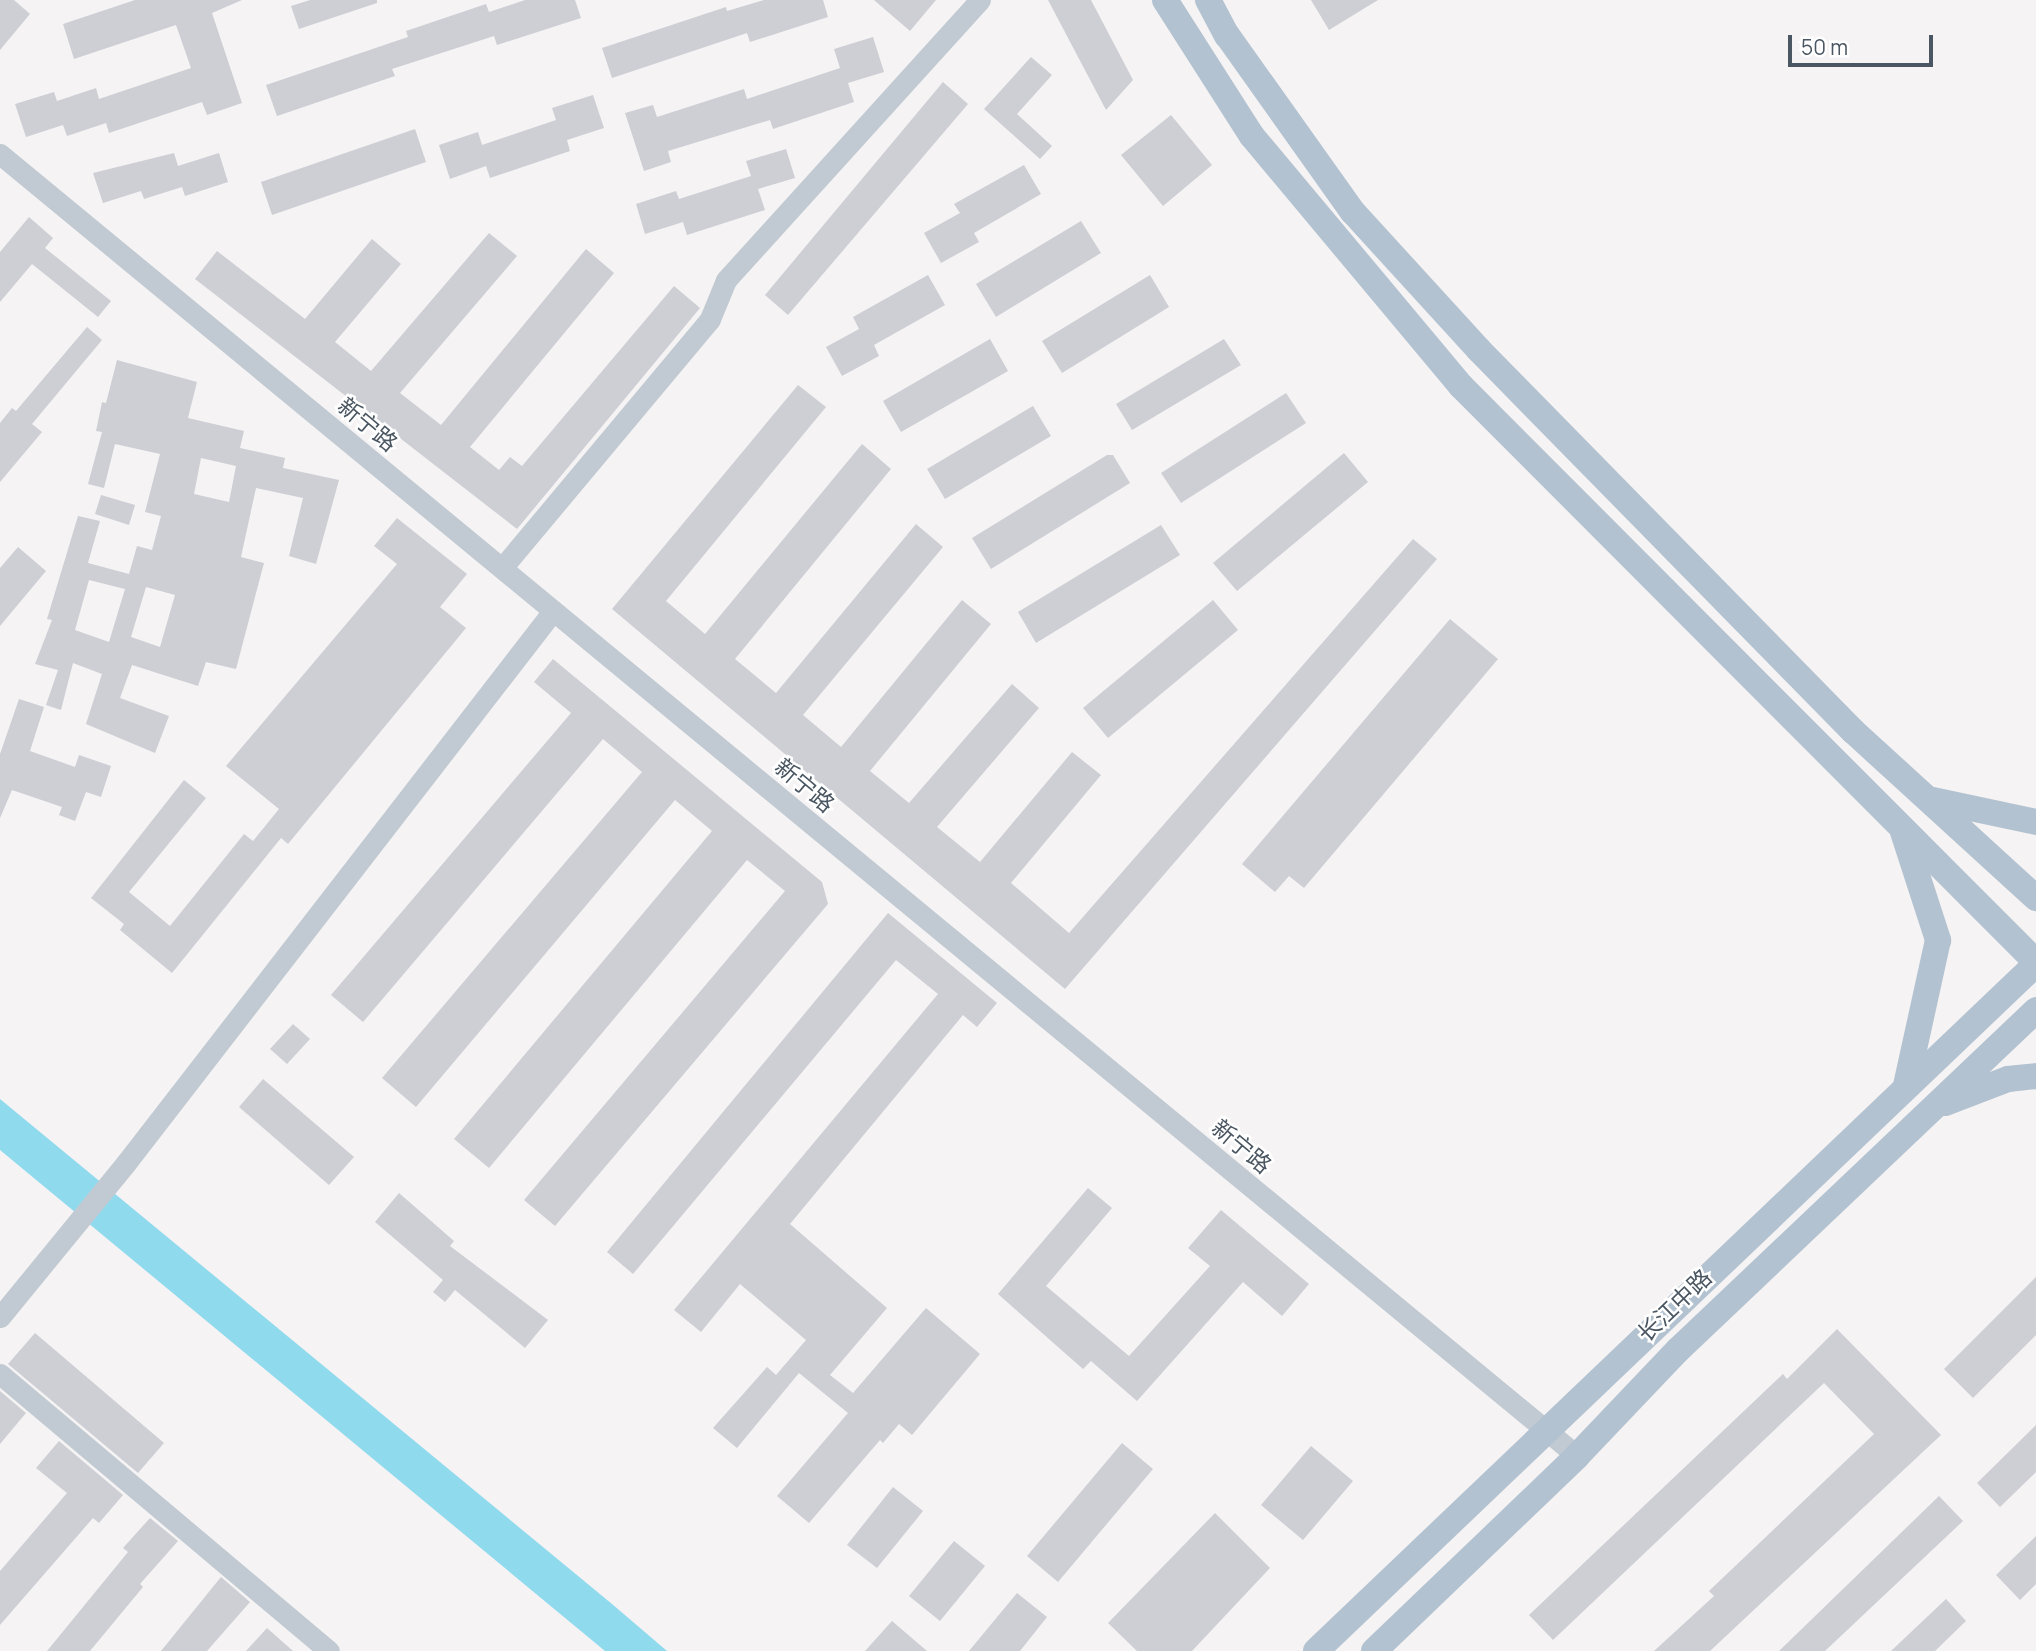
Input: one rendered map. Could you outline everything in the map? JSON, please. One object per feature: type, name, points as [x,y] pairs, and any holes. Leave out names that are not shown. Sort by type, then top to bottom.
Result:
[{"type":"main road","points":[[1165,0],[1252,136],[1461,386],[2036,963]]},
{"type":"main road","points":[[1208,0],[1227,35],[1353,212],[1479,351],[1853,731],[2036,898]]},
{"type":"main road","points":[[1928,799],[2036,822]]},
{"type":"main road","points":[[1901,827],[1938,940],[1906,1086]]},
{"type":"main road","name":"长江中路","points":[[1316,1651],[1545,1429],[2036,963]]},
{"type":"main road","name":"长江中路","points":[[1374,1651],[1577,1456],[1678,1350],[2036,1010]]},
{"type":"main road","points":[[1934,1107],[2008,1079],[2036,1076]]},
{"type":"street","points":[[502,568],[710,319],[726,280],[980,0]]},
{"type":"street","name":"新宁路","points":[[0,154],[1577,1456]]},
{"type":"street","points":[[0,1317],[126,1163],[553,611]]},
{"type":"street","points":[[0,1374],[329,1651]]},
{"type":"water","points":[[0,1099],[667,1651],[605,1651],[0,1150]]},
{"type":"building","points":[[0,0],[14,0],[30,14],[0,50]]},
{"type":"building","points":[[135,0],[242,0],[212,13],[242,103],[207,115],[202,102],[109,133],[106,123],[67,136],[63,125],[26,137],[15,104],[54,92],[57,101],[96,88],[99,99],[191,68],[176,25],[74,59],[63,24]]},
{"type":"building","points":[[310,0],[377,0],[377,3],[299,29],[291,6]]},
{"type":"building","points":[[525,0],[575,0],[581,18],[497,45],[494,36],[392,69],[395,76],[277,116],[266,85],[408,37],[406,31],[486,4],[489,12]]},
{"type":"building","points":[[764,0],[823,0],[828,17],[750,42],[747,33],[612,78],[602,48],[726,7],[727,11]]},
{"type":"building","points":[[874,0],[936,0],[910,31]]},
{"type":"building","points":[[1048,0],[1091,0],[1133,80],[1106,110]]},
{"type":"building","points":[[1311,0],[1378,0],[1329,30]]},
{"type":"building","points":[[873,37],[884,72],[848,83],[854,102],[773,129],[770,120],[668,151],[671,162],[644,171],[625,113],[653,105],[657,117],[744,89],[747,99],[840,68],[834,49]]},
{"type":"building","points":[[1031,57],[1052,75],[1017,114],[1052,146],[1040,159],[984,109]]},
{"type":"building","points":[[943,82],[968,104],[788,315],[765,295]]},
{"type":"building","points":[[593,95],[604,128],[567,140],[570,151],[490,178],[486,166],[450,179],[439,145],[478,132],[482,145],[556,120],[552,108]]},
{"type":"building","points":[[1171,115],[1212,165],[1163,206],[1121,155]]},
{"type":"building","points":[[415,129],[426,162],[272,215],[261,182]]},
{"type":"building","points":[[786,149],[795,178],[758,189],[765,210],[687,235],[683,222],[645,234],[636,204],[676,191],[679,199],[751,176],[746,161]]},
{"type":"building","points":[[174,153],[178,166],[219,153],[228,182],[185,196],[182,187],[144,199],[141,191],[103,203],[93,173]]},
{"type":"building","points":[[1024,165],[1041,194],[974,233],[979,242],[941,263],[924,233],[960,213],[954,204]]},
{"type":"building","points":[[29,217],[53,238],[45,248],[111,301],[98,317],[32,264],[0,302],[0,252]]},
{"type":"building","points":[[1081,221],[1101,253],[996,317],[976,284]]},
{"type":"building","points":[[489,233],[517,256],[400,393],[441,425],[586,249],[614,273],[470,447],[499,470],[510,457],[522,466],[674,286],[700,308],[517,529],[195,279],[217,251],[305,319],[372,239],[401,264],[335,342],[371,371]]},
{"type":"building","points":[[928,275],[945,305],[874,345],[879,356],[842,376],[826,347],[859,329],[853,317]]},
{"type":"building","points":[[1150,275],[1169,307],[1062,373],[1042,341]]},
{"type":"building","points":[[87,327],[102,340],[32,424],[42,432],[0,482],[0,423],[12,408],[16,411]]},
{"type":"building","points":[[990,339],[1008,371],[901,432],[883,401]]},
{"type":"building","points":[[1224,339],[1241,365],[1132,430],[1116,404]]},
{"type":"building","points":[[117,360],[197,382],[188,418],[244,431],[240,448],[285,458],[283,468],[339,480],[316,564],[289,556],[303,498],[256,488],[241,557],[264,563],[236,669],[206,662],[198,686],[132,665],[120,698],[169,716],[155,753],[86,724],[102,674],[73,663],[61,710],[46,705],[58,670],[35,664],[52,620],[47,619],[78,516],[100,521],[88,563],[129,574],[137,546],[152,550],[161,516],[145,512],[160,454],[115,444],[104,488],[88,484],[102,432],[96,431],[102,402],[106,403]],"holes":[[[201,458],[236,466],[229,502],[194,494]],[[89,580],[125,589],[109,642],[75,630]],[[146,587],[175,595],[160,647],[131,637]]]},
{"type":"building","points":[[798,385],[826,407],[666,601],[705,634],[862,444],[891,469],[735,659],[776,693],[916,524],[943,547],[803,715],[841,747],[962,600],[991,624],[870,771],[909,803],[1012,684],[1039,708],[937,827],[980,862],[1072,752],[1101,775],[1011,883],[1069,933],[1413,539],[1437,559],[1065,989],[612,609]]},
{"type":"building","points":[[1286,393],[1306,423],[1181,503],[1161,473]]},
{"type":"building","points":[[1033,406],[1051,436],[945,499],[927,469]]},
{"type":"building","points":[[1344,453],[1368,482],[1237,591],[1213,563]]},
{"type":"building","points":[[1107,455],[1113,455],[1130,483],[991,569],[972,538]]},
{"type":"building","points":[[101,495],[135,505],[129,525],[95,514]]},
{"type":"building","points":[[397,518],[467,574],[440,607],[466,628],[288,844],[281,838],[172,973],[120,930],[124,924],[91,898],[184,780],[206,798],[129,892],[170,926],[244,834],[253,841],[279,809],[226,766],[397,564],[374,546]]},
{"type":"building","points":[[1161,525],[1180,555],[1036,643],[1018,612]]},
{"type":"building","points":[[18,547],[46,571],[0,626],[0,568]]},
{"type":"building","points":[[1213,600],[1238,630],[1108,738],[1083,708]]},
{"type":"building","points":[[1450,619],[1498,659],[1304,888],[1289,876],[1275,892],[1242,864]]},
{"type":"building","points":[[553,659],[822,882],[828,904],[555,1226],[524,1200],[785,891],[747,860],[489,1168],[454,1139],[712,831],[675,800],[416,1107],[382,1078],[642,772],[603,739],[363,1022],[331,995],[571,713],[534,682]]},
{"type":"building","points":[[19,699],[44,707],[30,751],[75,767],[79,755],[111,766],[101,797],[86,792],[75,821],[59,815],[62,807],[12,790],[0,818],[0,754]]},
{"type":"building","points":[[888,913],[997,1003],[977,1027],[963,1015],[790,1224],[887,1308],[830,1375],[853,1393],[926,1308],[980,1354],[912,1435],[899,1424],[883,1443],[880,1440],[809,1523],[777,1496],[848,1413],[799,1373],[737,1448],[713,1428],[767,1367],[776,1375],[806,1340],[740,1284],[701,1332],[674,1310],[938,994],[896,960],[633,1274],[607,1252]]},
{"type":"building","points":[[293,1024],[310,1039],[287,1064],[270,1049]]},
{"type":"building","points":[[263,1079],[354,1157],[329,1185],[239,1107]]},
{"type":"building","points":[[1088,1188],[1112,1208],[1046,1286],[1129,1356],[1210,1266],[1188,1248],[1221,1210],[1309,1284],[1282,1316],[1243,1282],[1137,1401],[1091,1361],[1083,1369],[998,1294]]},
{"type":"building","points":[[399,1193],[454,1241],[450,1246],[548,1320],[525,1348],[455,1290],[445,1302],[433,1292],[443,1280],[375,1222]]},
{"type":"building","points":[[2036,1277],[2036,1335],[1973,1398],[1944,1369]]},
{"type":"building","points":[[1837,1329],[1941,1435],[1710,1651],[1654,1651],[1714,1596],[1709,1591],[1874,1434],[1824,1383],[1553,1640],[1529,1615],[1783,1374],[1787,1379]]},
{"type":"building","points":[[35,1333],[164,1443],[138,1473],[8,1364]]},
{"type":"building","points":[[0,1391],[26,1413],[0,1444]]},
{"type":"building","points":[[2036,1425],[2036,1472],[2000,1507],[1977,1483]]},
{"type":"building","points":[[59,1441],[123,1495],[99,1523],[93,1518],[0,1625],[0,1571],[67,1493],[36,1468]]},
{"type":"building","points":[[1122,1443],[1153,1469],[1058,1582],[1027,1556]]},
{"type":"building","points":[[1311,1446],[1353,1481],[1303,1540],[1261,1505]]},
{"type":"building","points":[[893,1487],[923,1511],[877,1568],[847,1545]]},
{"type":"building","points":[[1939,1496],[1963,1521],[1825,1651],[1779,1651]]},
{"type":"building","points":[[1215,1513],[1270,1568],[1192,1651],[1137,1651],[1108,1623]]},
{"type":"building","points":[[150,1518],[178,1541],[140,1584],[143,1587],[90,1651],[47,1651],[128,1552],[123,1548]]},
{"type":"building","points":[[2036,1536],[2036,1584],[2020,1600],[1996,1575]]},
{"type":"building","points":[[954,1541],[985,1566],[940,1621],[909,1596]]},
{"type":"building","points":[[221,1577],[250,1602],[207,1651],[161,1651]]},
{"type":"building","points":[[1017,1593],[1047,1617],[1020,1651],[969,1651]]},
{"type":"building","points":[[1946,1599],[1966,1621],[1935,1651],[1891,1651]]},
{"type":"building","points":[[892,1621],[927,1651],[865,1651]]},
{"type":"building","points":[[267,1628],[293,1651],[246,1651]]}]
